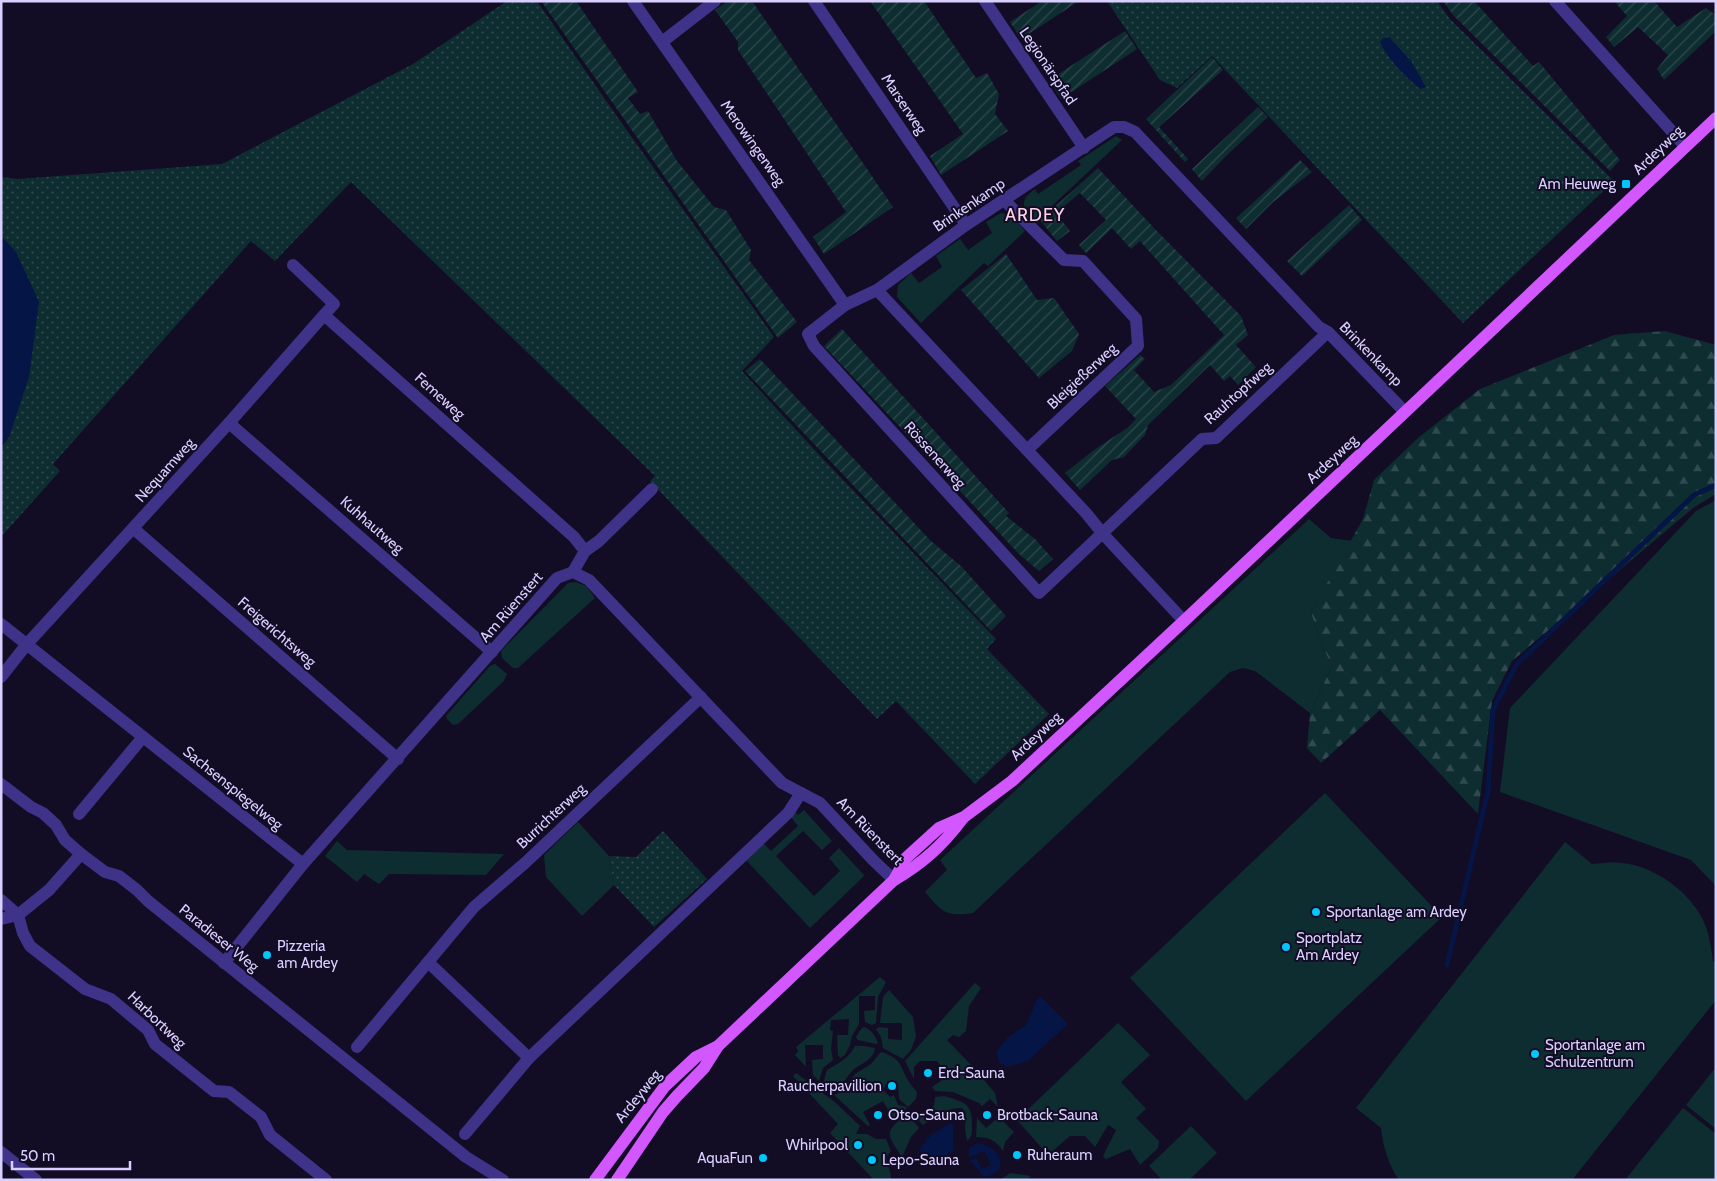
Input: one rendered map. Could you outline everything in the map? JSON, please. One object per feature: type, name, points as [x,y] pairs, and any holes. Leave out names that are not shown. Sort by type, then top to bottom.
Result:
[{"type":"main road","name":"Ardeyweg","points":[[617,1180],[663,1112],[704,1068],[718,1046],[894,880],[906,858],[939,828],[964,817],[1012,781],[1716,118]]},
{"type":"main road","name":"Ardeyweg","points":[[595,1180],[665,1086],[696,1057],[718,1046]]},
{"type":"street","name":"Merowingerweg","points":[[633,1],[846,305]]},
{"type":"street","points":[[662,42],[715,1]]},
{"type":"street","name":"Marserweg","points":[[814,1],[966,225]]},
{"type":"street","name":"Legionärspfad","points":[[985,1],[1084,148]]},
{"type":"street","points":[[1555,1],[1686,146]]},
{"type":"street","name":"Brinkenkamp","points":[[877,290],[966,225],[1114,127],[1124,127],[1135,132],[1319,327],[1328,332],[1405,412]]},
{"type":"street","name":"Bleigießerweg","points":[[1004,200],[1064,260],[1082,261],[1136,319],[1138,337],[1138,346],[1027,450]]},
{"type":"street","points":[[293,265],[334,304],[324,315]]},
{"type":"street","points":[[877,290],[1086,513],[1103,534],[1184,621]]},
{"type":"street","name":"Rössenerweg","points":[[877,290],[846,305],[808,334],[814,346],[1039,593],[1103,534]]},
{"type":"street","name":"Nequamweg","points":[[27,644],[134,529],[324,315]]},
{"type":"street","name":"Femeweg","points":[[324,315],[574,537],[585,551]]},
{"type":"street","name":"Rauhtopfweg","points":[[1103,534],[1202,439],[1216,438],[1328,332]]},
{"type":"street","name":"Kuhhautweg","points":[[229,423],[492,652]]},
{"type":"street","points":[[573,572],[585,551],[599,542],[652,489]]},
{"type":"street","name":"Freigerichtsweg","points":[[134,529],[398,759]]},
{"type":"street","name":"Am Rüenstert","points":[[224,963],[303,864],[557,578],[573,572],[589,580],[782,783],[820,803],[894,880]]},
{"type":"street","name":"Sachsenspiegelweg","points":[[1,624],[303,864]]},
{"type":"street","points":[[1,677],[27,644]]},
{"type":"street","name":"Burrichterweg","points":[[356,1047],[474,907],[525,863],[701,697]]},
{"type":"street","points":[[79,814],[143,736]]},
{"type":"street","name":"Paradieser Weg","points":[[1,784],[31,808],[56,824],[65,840],[81,854],[105,872],[119,876],[224,963],[466,1157],[503,1180]]},
{"type":"street","points":[[465,1134],[529,1058],[788,813],[801,793]]},
{"type":"street","points":[[1,919],[18,915],[49,890],[81,854]]},
{"type":"street","name":"Harbortweg","points":[[1,900],[18,915],[23,933],[30,946],[85,989],[111,999],[148,1030],[154,1044],[214,1091],[229,1092],[261,1117],[270,1136],[326,1180]]},
{"type":"street","points":[[428,962],[529,1058]]},
{"type":"street","points":[[1,1152],[36,1180]]},
{"type":"street","name":"Paradieser Weg","points":[[466,1157],[488,1180]]},
{"type":"green space","points":[[507,1],[537,1],[774,337],[742,371],[823,459],[996,639],[987,649],[1049,714],[975,784],[896,701],[877,719],[650,481],[655,476],[351,182],[275,261],[251,241],[53,464],[60,471],[1,537],[1,177],[18,179],[222,164],[413,64]]},
{"type":"green space","points":[[541,1],[576,1],[638,92],[628,98],[640,114],[648,111],[677,161],[714,207],[726,210],[751,250],[749,260],[797,322],[778,338]]},
{"type":"green space","points":[[728,1],[752,1],[893,207],[824,254],[813,237],[846,212],[738,50],[738,42],[715,10]]},
{"type":"green space","points":[[870,1],[924,1],[976,78],[987,73],[999,94],[995,114],[1008,131],[941,175],[930,156],[963,134]]},
{"type":"green space","points":[[1042,1],[1079,1],[1021,39],[1010,22]]},
{"type":"green space","points":[[1107,1],[1437,1],[1450,19],[1614,181],[1463,323],[1212,56],[1177,88],[1160,80]]},
{"type":"green space","points":[[1443,1],[1474,1],[1533,66],[1539,62],[1620,160],[1610,171],[1453,15]]},
{"type":"green space","points":[[1614,1],[1654,1],[1677,27],[1706,8],[1716,15],[1716,31],[1664,80],[1657,69],[1668,55],[1638,27],[1614,47],[1606,37],[1627,16]]},
{"type":"green space","points":[[1125,31],[1137,49],[1061,99],[1049,80]]},
{"type":"green space","points":[[1212,57],[1223,70],[1159,127],[1188,159],[1185,162],[1146,119]]},
{"type":"green space","points":[[1258,107],[1268,117],[1202,181],[1192,169]]},
{"type":"green space","points":[[1116,136],[1122,140],[1035,222],[1024,205],[1024,201],[1029,194],[1035,189],[1038,194],[1081,165],[1078,161]]},
{"type":"green space","points":[[1300,160],[1312,172],[1273,202],[1246,229],[1236,218]]},
{"type":"green space","points":[[1098,168],[1241,316],[1248,335],[1236,345],[1256,367],[1238,385],[1230,376],[1224,381],[1210,365],[1148,425],[1145,435],[1124,457],[1112,460],[1080,490],[1065,473],[1094,450],[1127,428],[1136,419],[1105,386],[1140,355],[1145,359],[1134,370],[1154,392],[1171,385],[1224,335],[1140,241],[1131,249],[1112,228],[1086,253],[1079,245],[1106,220],[1080,193],[1056,213],[1070,231],[1057,241],[1040,220]]},
{"type":"green space","points":[[1349,205],[1362,220],[1302,276],[1287,261]]},
{"type":"green space","points":[[1001,213],[1012,217],[1025,231],[988,266],[984,263],[921,323],[897,297],[898,285],[911,273],[919,283],[942,267],[936,256],[960,239],[968,250],[992,233],[986,222]]},
{"type":"green space","points":[[1006,254],[1037,300],[1054,298],[1079,334],[1072,351],[1039,378],[961,290]]},
{"type":"green space","points":[[842,329],[1009,513],[1006,516],[1035,539],[1053,559],[1039,571],[1019,554],[824,346]]},
{"type":"green space","points":[[1665,331],[1716,345],[1716,494],[1693,508],[1512,661],[1492,701],[1478,814],[1380,710],[1321,763],[1307,748],[1310,713],[1332,666],[1319,639],[1311,612],[1363,519],[1374,480],[1418,438],[1480,389],[1614,335]]},
{"type":"green space","points":[[760,359],[931,541],[961,566],[1006,616],[991,631],[745,371]]},
{"type":"green space","points":[[1716,500],[1716,886],[1691,860],[1500,792],[1510,708],[1696,511]]},
{"type":"green space","points":[[1309,519],[1331,538],[1352,541],[1311,612],[1319,639],[1332,666],[1310,713],[1255,671],[1243,668],[1230,672],[973,913],[956,914],[945,912],[936,904],[925,892],[947,870],[940,860]]},
{"type":"green space","points":[[576,582],[586,586],[595,598],[518,668],[513,668],[502,658],[501,651],[568,583]]},
{"type":"green space","points":[[495,664],[507,674],[504,681],[458,724],[453,725],[446,716],[490,666]]},
{"type":"green space","name":"Sportplatz Am Ardey","points":[[1325,793],[1442,917],[1246,1101],[1130,978]]},
{"type":"green space","points":[[804,810],[832,841],[822,850],[803,831],[776,856],[814,896],[840,871],[829,858],[839,848],[864,875],[810,928],[746,860],[763,843],[771,851],[798,826],[791,817],[795,812],[798,815]]},
{"type":"green space","points":[[578,822],[609,856],[614,885],[582,916],[546,877],[544,855]]},
{"type":"green space","points":[[663,831],[707,879],[654,927],[614,885],[609,856],[636,857]]},
{"type":"green space","points":[[337,841],[347,850],[504,854],[486,875],[389,874],[379,884],[364,874],[357,882],[325,856]]},
{"type":"green space","name":"Sportanlage am Schulzentrum","points":[[1565,842],[1592,864],[1623,863],[1647,869],[1669,882],[1689,899],[1703,920],[1710,940],[1713,961],[1716,963],[1716,1000],[1572,1180],[1399,1180],[1387,1155],[1381,1128],[1356,1108]]},
{"type":"green space","points":[[880,977],[886,982],[878,997],[876,1023],[872,1025],[865,1022],[864,1011],[875,1010],[875,996],[859,996],[859,1024],[845,1055],[840,1058],[838,1055],[837,1035],[848,1035],[849,1019],[831,1020],[833,1060],[823,1068],[819,1081],[813,1075],[812,1060],[823,1059],[823,1045],[805,1045],[806,1067],[795,1055],[798,1051],[796,1047]]},
{"type":"green space","points":[[975,983],[981,988],[969,1006],[966,1031],[959,1037],[953,1035],[947,1040],[995,1093],[998,1107],[990,1099],[982,1106],[953,1092],[935,1091],[932,1087],[942,1080],[942,1067],[937,1061],[920,1061],[914,1067],[914,1079],[905,1061]]},
{"type":"green space","points":[[889,990],[913,1017],[916,1036],[911,1050],[903,1059],[883,1048],[881,1037],[876,1029],[879,1027],[888,1028],[888,1039],[902,1040],[902,1023],[880,1023],[883,997]]},
{"type":"green space","points":[[1118,1023],[1150,1055],[1121,1082],[1146,1109],[1136,1118],[1159,1141],[1158,1148],[1140,1165],[1130,1149],[1106,1159],[1103,1156],[1116,1130],[1108,1125],[1095,1147],[1085,1136],[1070,1136],[1048,1155],[1017,1120]]},
{"type":"green space","points":[[864,1027],[873,1033],[878,1043],[858,1040],[856,1037]]},
{"type":"green space","points":[[855,1046],[875,1048],[869,1059],[853,1070],[842,1084],[830,1091],[823,1084],[827,1070],[846,1057]]},
{"type":"green space","points":[[882,1052],[894,1058],[900,1064],[909,1082],[917,1092],[916,1099],[908,1107],[899,1099],[898,1083],[888,1081],[883,1090],[890,1097],[894,1095],[898,1105],[907,1108],[893,1119],[883,1101],[863,1112],[870,1125],[868,1126],[834,1095],[843,1091],[855,1074],[871,1064]]},
{"type":"green space","points":[[1716,1067],[1716,1129],[1686,1105]]},
{"type":"green space","points":[[796,1073],[836,1103],[860,1126],[856,1134],[867,1134],[876,1139],[886,1139],[891,1151],[887,1156],[891,1180],[874,1180],[830,1133],[838,1124],[793,1076]]},
{"type":"green space","points":[[944,1096],[962,1102],[969,1108],[972,1119],[972,1131],[967,1141],[965,1129],[966,1113],[962,1108],[941,1113],[923,1125],[915,1116],[919,1113],[929,1113],[933,1108],[935,1097]]},
{"type":"green space","points":[[1683,1108],[1716,1134],[1716,1180],[1625,1180]]},
{"type":"green space","points":[[907,1114],[919,1128],[911,1137],[902,1157],[890,1138],[890,1133],[894,1125]]},
{"type":"green space","points":[[999,1117],[1014,1132],[1005,1142],[1003,1151],[992,1140],[976,1137],[977,1118],[986,1128]]},
{"type":"green space","points":[[1191,1126],[1217,1153],[1189,1180],[1162,1180],[1149,1166]]},
{"type":"green space","points":[[1010,1173],[1031,1176],[1027,1180],[1000,1180]]},
{"type":"shaded area","points":[[1389,37],[1411,61],[1426,87],[1420,89],[1392,62],[1380,42],[1382,39]]},
{"type":"shaded area","points":[[1,236],[16,252],[39,302],[29,377],[9,437],[1,448]]},
{"type":"shaded area","points":[[1040,996],[1068,1024],[1028,1061],[1007,1067],[999,1062],[996,1052],[1007,1038],[1026,1025]]},
{"type":"shaded area","points":[[953,1123],[953,1151],[948,1153],[950,1157],[930,1164],[919,1151],[925,1141],[933,1134]]},
{"type":"shaded area","points":[[978,1143],[993,1149],[1000,1160],[998,1170],[993,1175],[984,1177],[970,1160],[976,1157],[982,1169],[991,1165],[984,1151],[969,1158],[969,1149]]},
{"type":"waterway","points":[[1447,965],[1488,791],[1493,710],[1516,665],[1694,495],[1716,485]]},
{"type":"place","name":"Am Heuweg","points":[[1626,184]]},
{"type":"place","name":"Sportanlage am Ardey","points":[[1316,912]]},
{"type":"place","name":"Sportplatz Am Ardey","points":[[1286,947]]},
{"type":"place","name":"Pizzeria am Ardey","points":[[267,955]]},
{"type":"place","name":"Sportanlage am Schulzentrum","points":[[1535,1054]]},
{"type":"place","name":"Erd-Sauna","points":[[928,1073]]},
{"type":"place","name":"Raucherpavillion","points":[[892,1086]]},
{"type":"place","name":"Otso-Sauna","points":[[878,1115]]},
{"type":"place","name":"Brotback-Sauna","points":[[987,1115]]},
{"type":"place","name":"Whirlpool","points":[[858,1145]]},
{"type":"place","name":"Ruheraum","points":[[1017,1155]]},
{"type":"place","name":"AquaFun","points":[[763,1158]]},
{"type":"place","name":"Lepo-Sauna","points":[[872,1160]]},
{"type":"district","name":"ARDEY","points":[[1035,215]]}]
